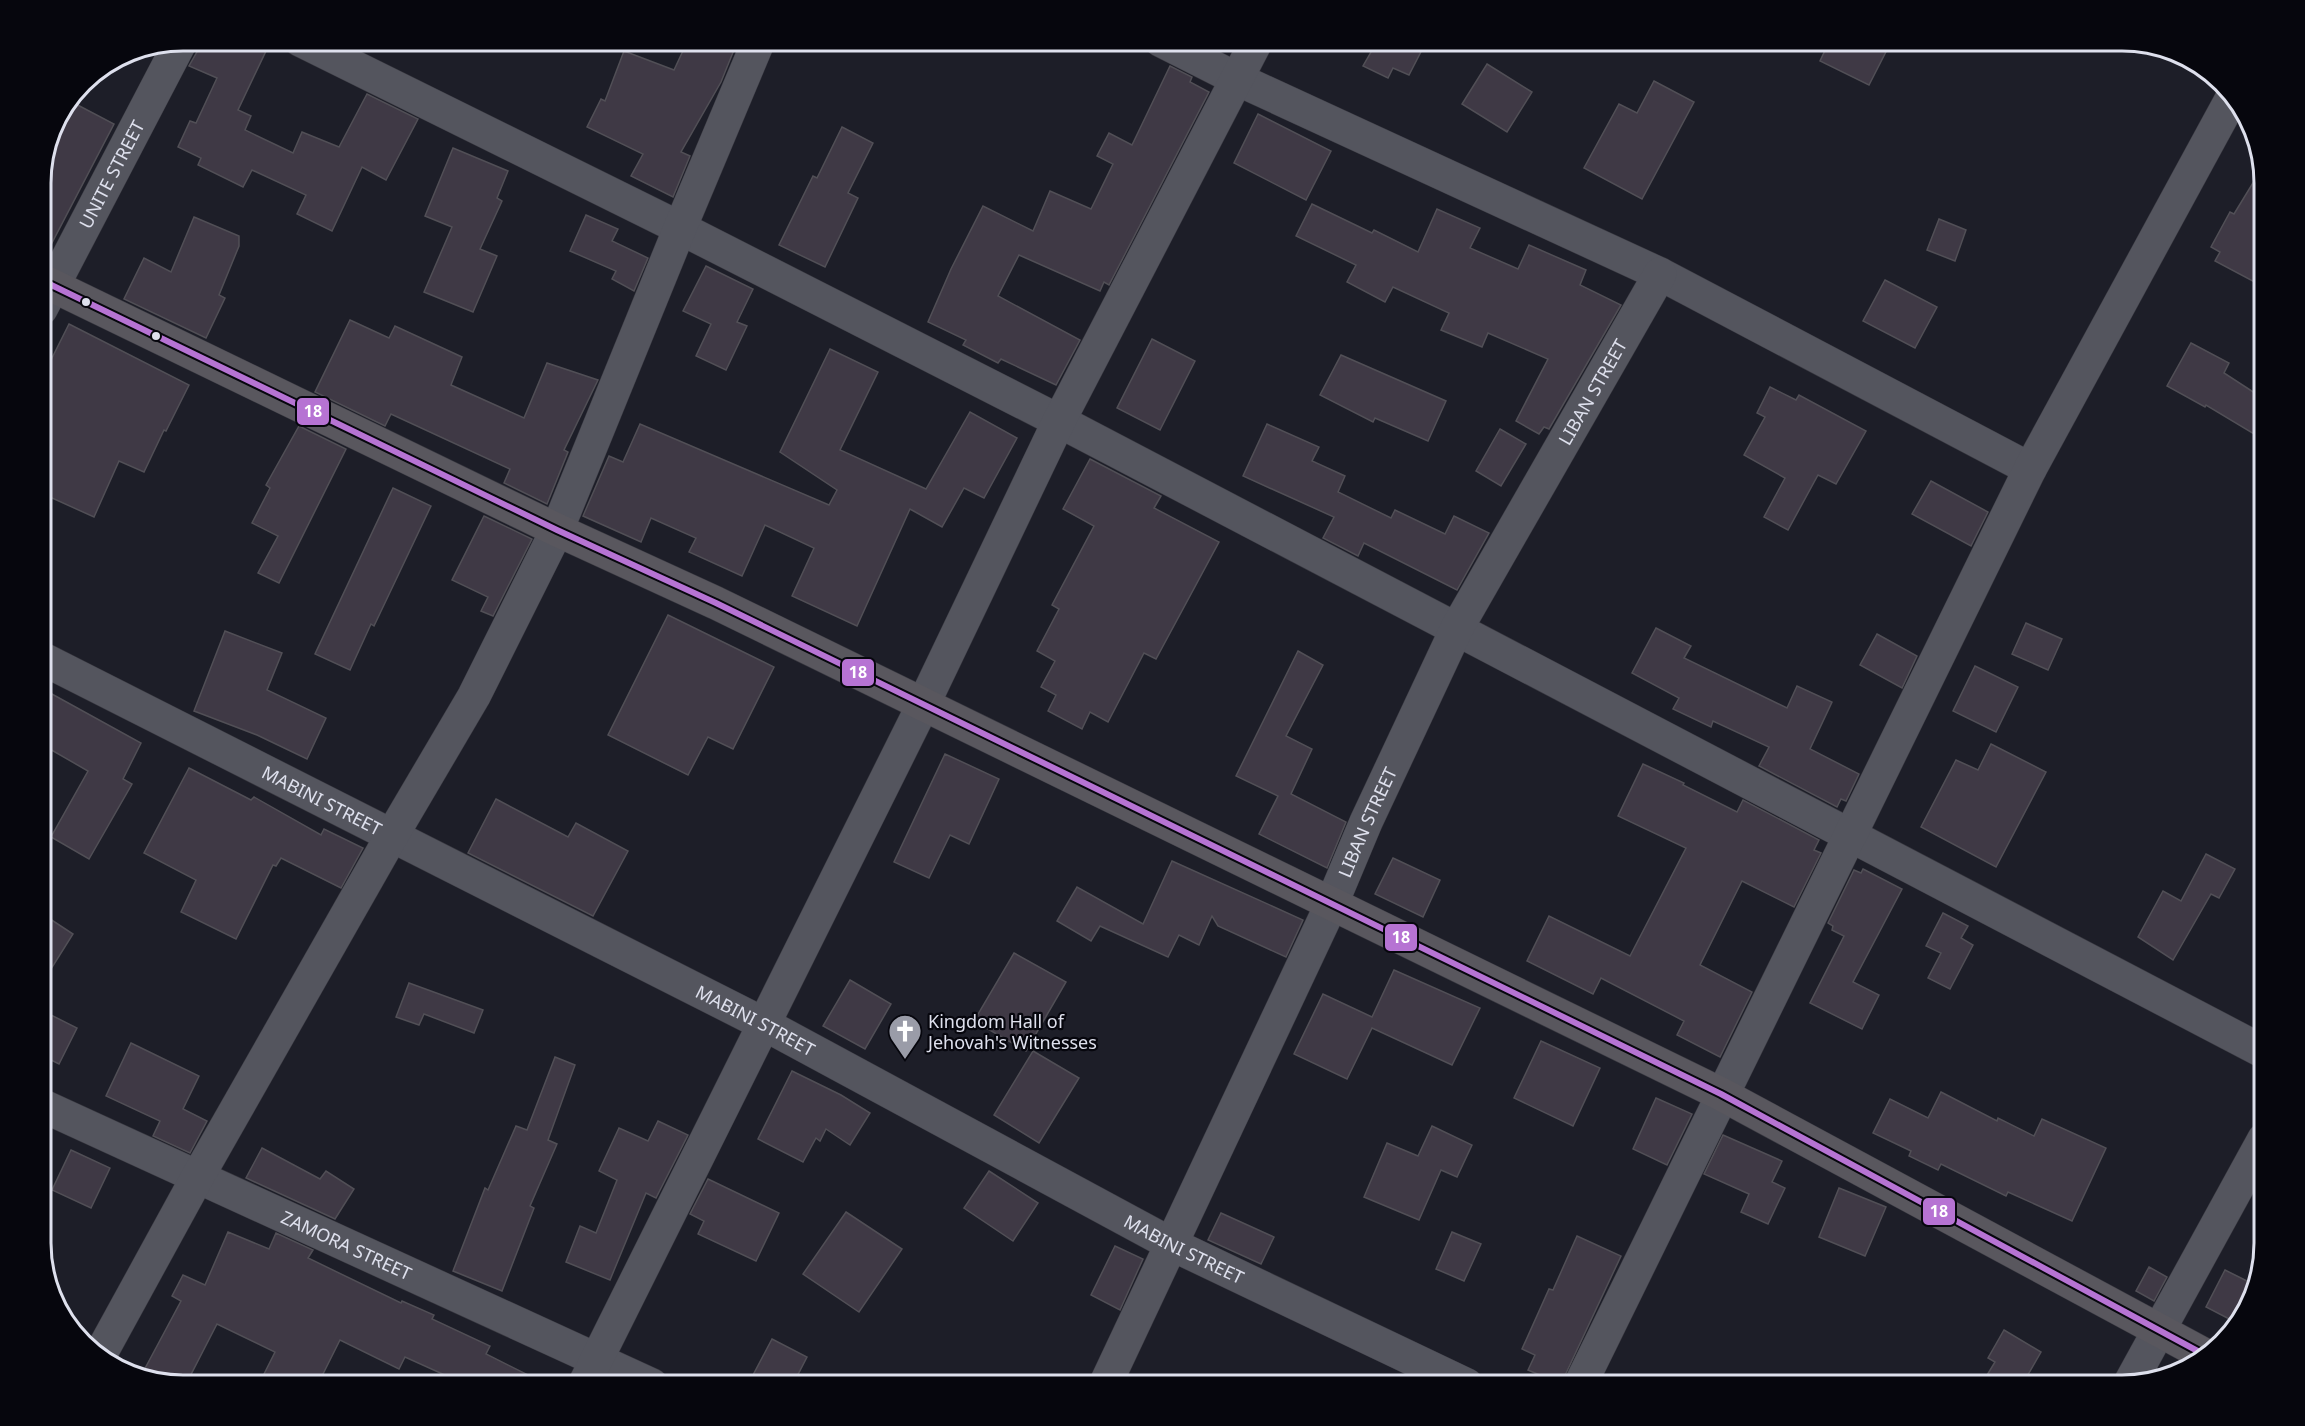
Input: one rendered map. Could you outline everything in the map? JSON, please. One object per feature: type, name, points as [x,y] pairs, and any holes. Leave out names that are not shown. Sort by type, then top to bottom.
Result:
[{"type":"main road","points":[[51,295],[716,603],[1722,1094],[2197,1351]]},
{"type":"street","name":"UNITE STREET","points":[[51,281],[177,51]]},
{"type":"street","points":[[322,51],[680,228],[1059,421],[2254,1047]]},
{"type":"street","points":[[104,1348],[197,1178],[474,696],[557,531],[754,51]]},
{"type":"street","points":[[1182,51],[1237,79],[1660,274],[2030,469]]},
{"type":"street","points":[[591,1372],[923,705],[1059,421],[1251,51]]},
{"type":"street","points":[[1585,1375],[2030,469],[2228,105]]},
{"type":"street","name":"LIBAN STREET","points":[[1110,1375],[1332,903],[1366,822],[1457,628],[1660,274]]},
{"type":"street","name":"MABINI STREET","points":[[51,663],[764,1024],[1171,1244],[1444,1375]]},
{"type":"street","name":"ZAMORA STREET","points":[[51,1110],[197,1178],[591,1372]]},
{"type":"street","points":[[2135,1374],[2254,1157]]},
{"type":"building","points":[[197,51],[266,51],[238,110],[251,116],[245,130],[293,153],[302,132],[339,147],[367,94],[418,119],[386,180],[362,167],[332,231],[297,214],[306,195],[252,170],[243,187],[198,165],[201,158],[178,147],[190,121],[196,123],[217,78],[189,66]]},
{"type":"building","points":[[624,51],[674,70],[683,51],[734,51],[721,82],[681,152],[690,156],[673,197],[631,176],[643,154],[587,127],[601,99],[605,101]]},
{"type":"building","points":[[1372,51],[1421,51],[1409,75],[1393,68],[1388,78],[1363,66]]},
{"type":"building","points":[[1825,51],[1886,51],[1869,85],[1820,61]]},
{"type":"building","points":[[1487,64],[1532,92],[1507,132],[1462,104]]},
{"type":"building","points":[[1170,66],[1192,77],[1190,82],[1209,92],[1109,285],[1104,282],[1100,291],[1019,255],[998,296],[1080,340],[1056,385],[1001,359],[998,363],[963,345],[966,340],[928,322],[951,269],[983,206],[1033,231],[1050,191],[1091,209],[1113,164],[1097,156],[1109,133],[1132,145]]},
{"type":"building","points":[[1654,81],[1694,102],[1642,199],[1584,168],[1619,104],[1637,113]]},
{"type":"building","points":[[77,105],[114,124],[51,245],[52,166],[61,133],[69,117]]},
{"type":"building","points":[[1258,114],[1331,151],[1306,200],[1234,163]]},
{"type":"building","points":[[842,127],[873,143],[848,193],[858,198],[825,267],[779,245],[813,176],[817,178]]},
{"type":"building","points":[[453,148],[508,171],[497,198],[502,201],[480,249],[497,256],[473,312],[424,292],[452,227],[425,216]]},
{"type":"building","points":[[2254,181],[2254,282],[2215,261],[2220,252],[2211,247],[2230,212],[2234,214]]},
{"type":"building","points":[[1312,204],[1372,233],[1374,230],[1418,252],[1437,209],[1480,228],[1470,248],[1518,269],[1529,245],[1586,270],[1580,285],[1621,305],[1549,429],[1544,427],[1539,434],[1516,421],[1548,359],[1488,333],[1482,347],[1441,330],[1449,313],[1393,287],[1385,302],[1347,282],[1356,265],[1296,236]]},
{"type":"building","points":[[586,215],[618,229],[612,241],[648,258],[634,291],[612,279],[616,271],[570,251]]},
{"type":"building","points":[[194,217],[239,236],[239,246],[219,295],[225,298],[206,338],[124,299],[144,258],[171,272]]},
{"type":"building","points":[[1939,219],[1966,230],[1955,261],[1927,250]]},
{"type":"building","points":[[706,266],[753,289],[737,322],[747,326],[726,370],[696,356],[711,324],[683,311]]},
{"type":"building","points":[[1885,280],[1937,307],[1915,348],[1863,321]]},
{"type":"building","points":[[350,320],[389,338],[395,326],[462,357],[451,385],[524,418],[547,363],[598,380],[564,450],[568,452],[547,504],[504,483],[510,469],[391,414],[385,426],[315,392]]},
{"type":"building","points":[[69,324],[189,385],[144,472],[119,461],[94,517],[51,498],[51,360]]},
{"type":"building","points":[[1152,339],[1195,361],[1160,430],[1117,408]]},
{"type":"building","points":[[2191,343],[2229,363],[2224,373],[2254,392],[2254,434],[2206,405],[2205,407],[2167,386]]},
{"type":"building","points":[[830,349],[878,372],[840,450],[926,489],[970,412],[1017,438],[984,498],[964,488],[942,527],[910,509],[857,626],[792,596],[814,548],[765,525],[742,576],[689,552],[696,538],[651,518],[641,542],[583,516],[609,456],[623,462],[640,424],[829,505],[837,490],[780,452]]},
{"type":"building","points":[[1341,355],[1446,401],[1428,441],[1375,418],[1373,422],[1320,395]]},
{"type":"building","points":[[1770,387],[1796,400],[1799,395],[1866,431],[1836,484],[1818,475],[1788,530],[1764,517],[1785,478],[1744,455],[1765,417],[1757,413]]},
{"type":"building","points":[[1267,424],[1319,447],[1312,461],[1345,476],[1338,492],[1391,518],[1395,510],[1445,534],[1454,516],[1489,533],[1457,590],[1364,543],[1358,556],[1323,538],[1334,517],[1243,476]]},
{"type":"building","points":[[299,426],[346,449],[279,583],[258,573],[278,536],[252,523],[270,488],[266,485]]},
{"type":"building","points":[[1500,429],[1526,444],[1501,486],[1476,471]]},
{"type":"building","points":[[1090,459],[1161,496],[1154,508],[1219,542],[1156,659],[1144,653],[1108,722],[1090,712],[1082,729],[1048,711],[1056,695],[1041,687],[1055,661],[1037,651],[1059,609],[1052,605],[1094,526],[1063,509]]},
{"type":"building","points":[[1931,481],[1988,512],[1971,546],[1912,514]]},
{"type":"building","points":[[393,488],[431,506],[374,626],[371,624],[350,670],[315,654]]},
{"type":"building","points":[[484,516],[532,539],[493,616],[481,611],[488,597],[452,580]]},
{"type":"building","points":[[668,615],[774,667],[733,749],[708,737],[688,775],[608,735]]},
{"type":"building","points":[[2026,623],[2062,639],[2048,670],[2012,654]]},
{"type":"building","points":[[1656,628],[1691,646],[1684,658],[1787,708],[1797,686],[1832,702],[1810,749],[1859,774],[1846,801],[1841,799],[1837,807],[1759,766],[1769,747],[1713,721],[1711,727],[1673,709],[1679,698],[1632,673]]},
{"type":"building","points":[[225,631],[282,653],[267,690],[326,718],[307,759],[257,735],[194,711]]},
{"type":"building","points":[[1877,634],[1917,656],[1902,688],[1860,665]]},
{"type":"building","points":[[1298,651],[1323,665],[1286,736],[1312,749],[1291,794],[1346,822],[1327,868],[1259,834],[1278,796],[1236,776]]},
{"type":"building","points":[[1975,666],[2018,687],[1996,732],[1953,711]]},
{"type":"building","points":[[51,694],[141,743],[123,779],[132,784],[89,859],[51,837],[88,771],[51,750]]},
{"type":"building","points":[[1991,744],[2046,772],[1996,867],[1921,827],[1956,760],[1978,770]]},
{"type":"building","points":[[945,754],[999,779],[969,844],[950,835],[929,878],[894,862]]},
{"type":"building","points":[[1643,764],[1737,812],[1743,800],[1819,840],[1814,850],[1821,853],[1794,907],[1742,881],[1700,965],[1752,992],[1720,1057],[1677,1035],[1684,1021],[1601,978],[1593,994],[1527,961],[1549,916],[1630,956],[1686,848],[1618,816]]},
{"type":"building","points":[[189,768],[251,800],[254,797],[321,835],[324,829],[363,848],[341,888],[281,858],[276,866],[273,865],[236,939],[181,912],[196,880],[144,853]]},
{"type":"building","points":[[496,799],[568,837],[576,823],[628,851],[593,916],[468,853]]},
{"type":"building","points":[[2206,854],[2235,869],[2219,898],[2211,894],[2173,960],[2138,937],[2163,891],[2181,901]]},
{"type":"building","points":[[1393,858],[1440,880],[1423,917],[1375,894]]},
{"type":"building","points":[[1172,861],[1303,920],[1286,957],[1218,926],[1212,916],[1199,945],[1179,935],[1168,957],[1100,926],[1091,941],[1057,921],[1077,887],[1143,924]]},
{"type":"building","points":[[1863,869],[1902,889],[1853,982],[1879,995],[1862,1029],[1810,1003],[1844,936],[1832,930],[1833,926],[1828,923],[1854,870],[1861,873]]},
{"type":"building","points":[[1943,913],[1968,926],[1961,938],[1973,945],[1950,989],[1928,978],[1941,953],[1926,946]]},
{"type":"building","points":[[51,920],[73,934],[51,969]]},
{"type":"building","points":[[1014,953],[1066,982],[1026,1051],[974,1021]]},
{"type":"building","points":[[1394,970],[1480,1008],[1452,1065],[1372,1028],[1347,1079],[1294,1054],[1323,994],[1372,1017]]},
{"type":"building","points":[[850,980],[891,1004],[865,1049],[823,1026]]},
{"type":"building","points":[[409,983],[483,1010],[474,1033],[424,1014],[419,1025],[396,1017]]},
{"type":"building","points":[[51,1015],[77,1028],[59,1064],[51,1060]]},
{"type":"building","points":[[1541,1041],[1600,1068],[1573,1126],[1514,1098]]},
{"type":"building","points":[[131,1043],[199,1076],[183,1109],[207,1121],[190,1153],[153,1136],[160,1121],[106,1096]]},
{"type":"building","points":[[1033,1051],[1079,1078],[1039,1143],[994,1115]]},
{"type":"building","points":[[555,1057],[575,1065],[548,1140],[557,1144],[530,1206],[534,1208],[502,1291],[453,1271],[485,1188],[488,1190],[516,1126],[527,1130]]},
{"type":"building","points":[[792,1071],[841,1095],[870,1113],[850,1145],[826,1129],[820,1141],[816,1138],[803,1162],[758,1139]]},
{"type":"building","points":[[1941,1092],[1997,1121],[1998,1118],[2034,1136],[2042,1119],[2106,1148],[2072,1221],[2008,1192],[2006,1196],[1941,1164],[1938,1170],[1909,1156],[1911,1151],[1873,1133],[1890,1099],[1928,1118]]},
{"type":"building","points":[[1656,1098],[1692,1114],[1667,1165],[1633,1149]]},
{"type":"building","points":[[658,1121],[688,1135],[656,1198],[646,1193],[610,1280],[566,1262],[580,1226],[596,1233],[617,1180],[599,1171],[619,1128],[648,1141]]},
{"type":"building","points":[[1432,1126],[1472,1145],[1457,1177],[1441,1170],[1419,1220],[1364,1197],[1387,1143],[1418,1156]]},
{"type":"building","points":[[1723,1135],[1782,1161],[1772,1182],[1785,1188],[1768,1224],[1741,1212],[1749,1194],[1704,1174]]},
{"type":"building","points":[[262,1148],[320,1179],[326,1171],[354,1189],[335,1219],[246,1178]]},
{"type":"building","points":[[71,1150],[110,1168],[91,1208],[52,1190]]},
{"type":"building","points":[[989,1171],[1038,1203],[1013,1241],[964,1208]]},
{"type":"building","points":[[708,1179],[779,1213],[756,1261],[698,1234],[704,1221],[690,1214]]},
{"type":"building","points":[[1839,1188],[1886,1207],[1865,1256],[1819,1237]]},
{"type":"building","points":[[846,1212],[902,1249],[859,1312],[803,1274]]},
{"type":"building","points":[[1221,1213],[1274,1237],[1261,1264],[1208,1240]]},
{"type":"building","points":[[228,1232],[269,1249],[276,1233],[313,1250],[308,1258],[401,1303],[402,1301],[434,1315],[432,1319],[490,1346],[486,1354],[528,1375],[445,1375],[405,1357],[399,1369],[340,1340],[322,1375],[264,1375],[275,1352],[217,1324],[191,1375],[166,1374],[145,1369],[181,1301],[172,1296],[183,1275],[205,1285]]},
{"type":"building","points":[[1452,1232],[1481,1244],[1464,1281],[1436,1269]]},
{"type":"building","points":[[1577,1236],[1621,1256],[1565,1375],[1540,1375],[1528,1370],[1535,1355],[1522,1349],[1549,1289],[1553,1290]]},
{"type":"building","points":[[1115,1246],[1143,1259],[1120,1310],[1091,1295]]},
{"type":"building","points":[[2149,1267],[2167,1277],[2154,1301],[2136,1291]]},
{"type":"building","points":[[2225,1270],[2248,1281],[2229,1319],[2206,1307]]},
{"type":"building","points":[[2004,1330],[2041,1352],[2028,1375],[1987,1375],[1995,1362],[1988,1358]]},
{"type":"building","points":[[772,1339],[807,1357],[798,1375],[753,1375]]},
{"type":"transit line","name":"18","points":[[51,285],[557,530],[716,603],[1721,1094],[2197,1351]]},
{"type":"place","name":"Kingdom Hall of Jehovah's Witnesses","points":[[905,1060]]}]
